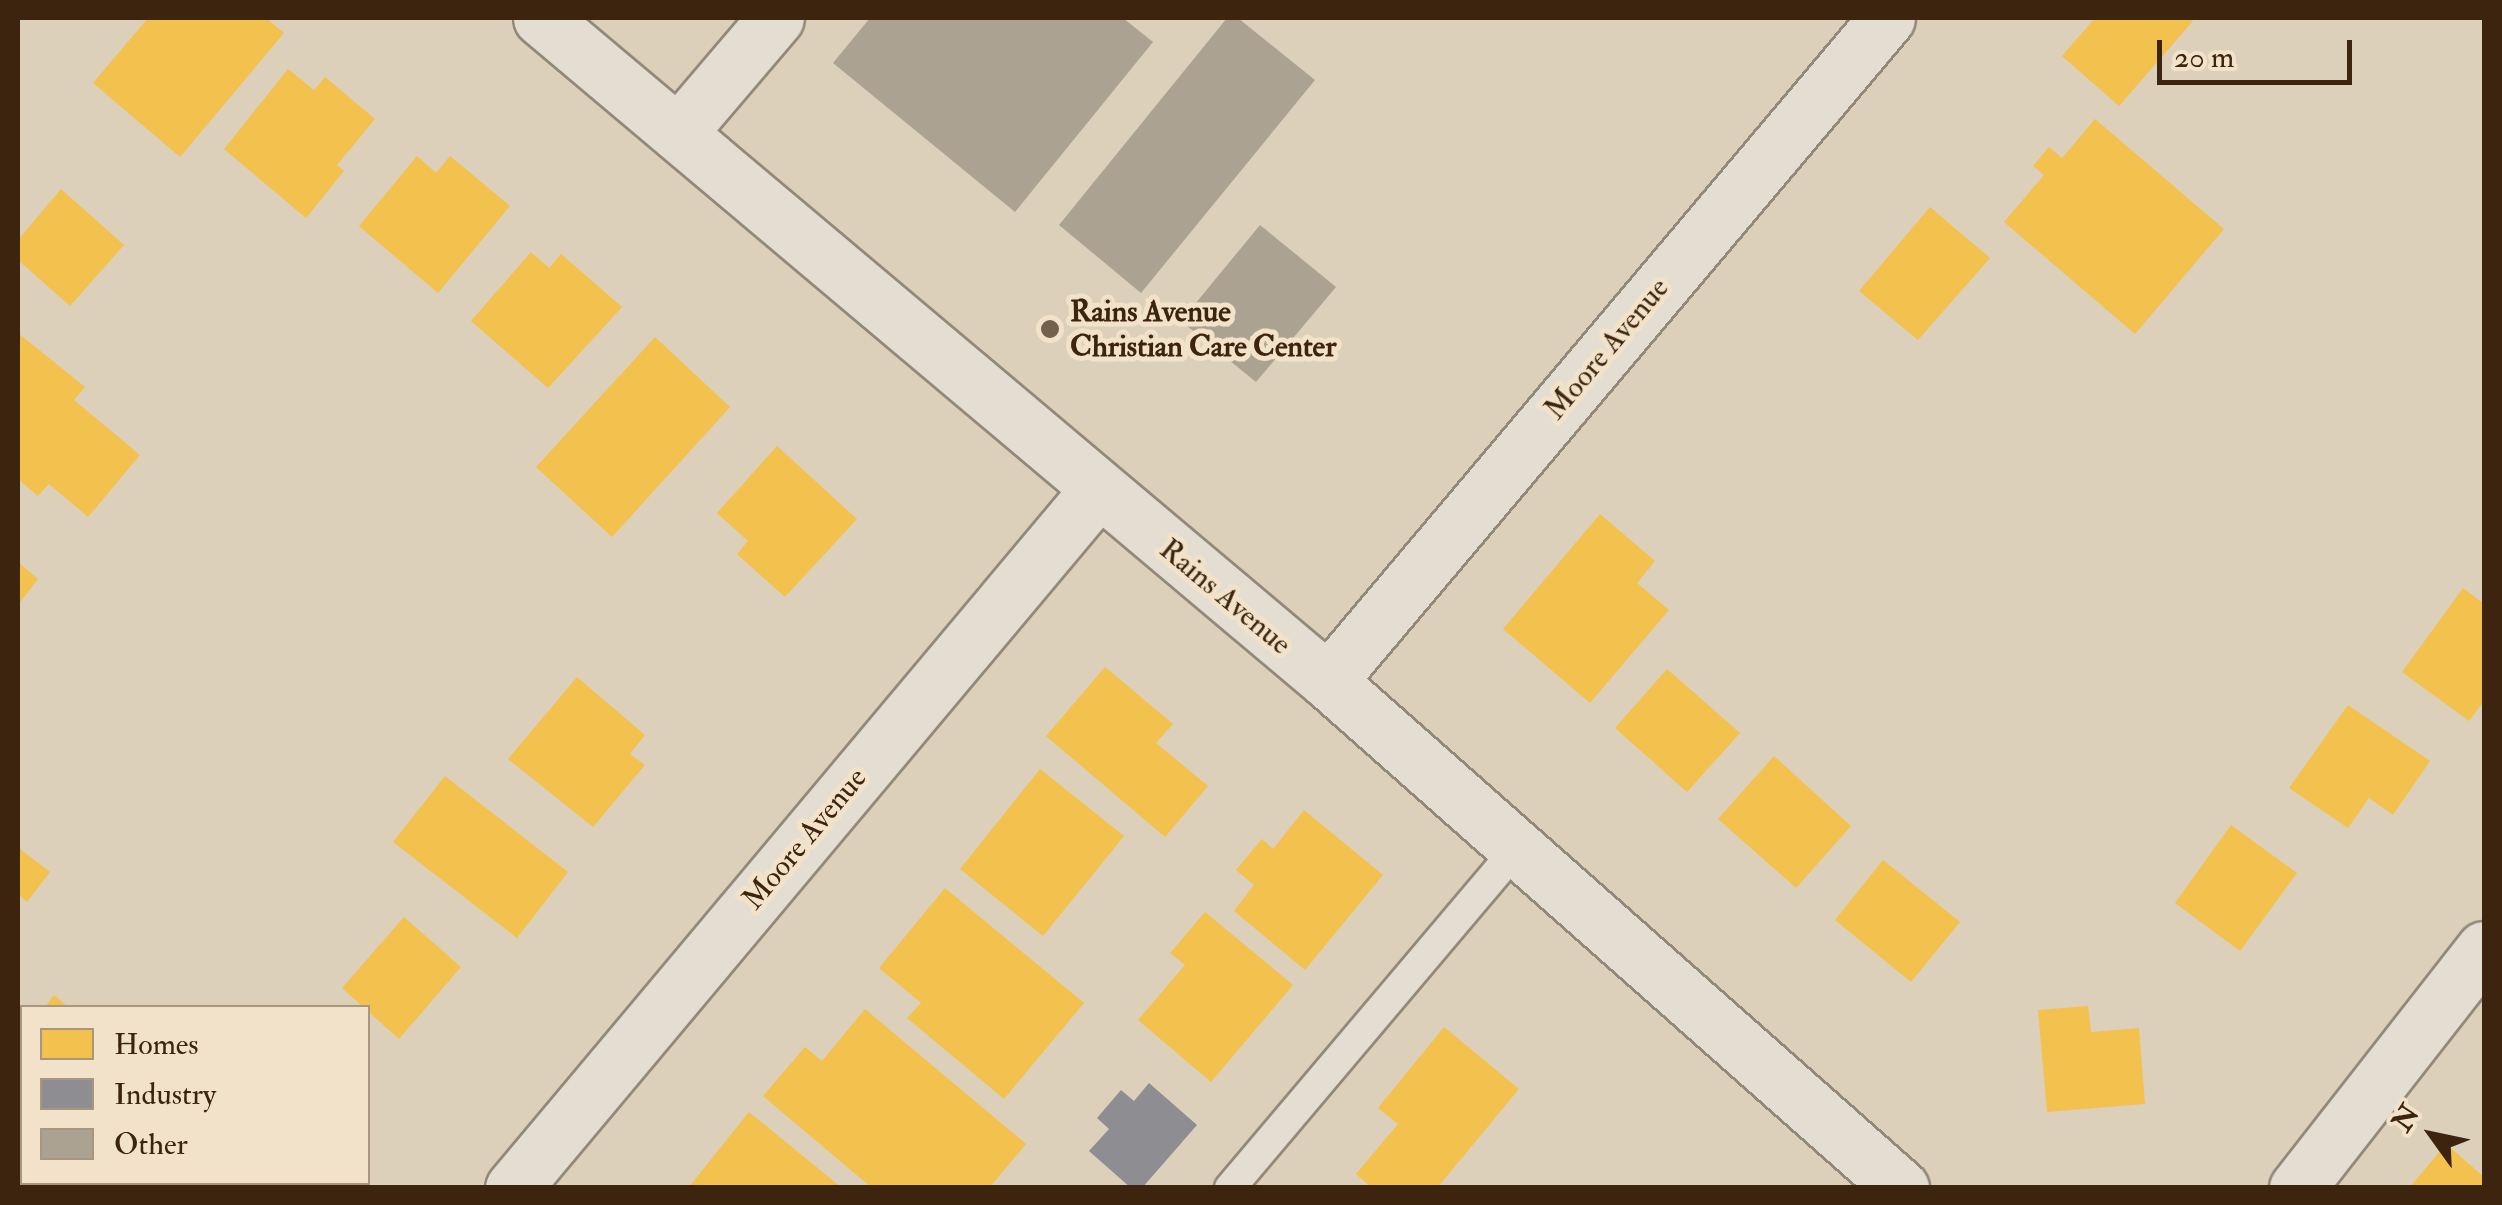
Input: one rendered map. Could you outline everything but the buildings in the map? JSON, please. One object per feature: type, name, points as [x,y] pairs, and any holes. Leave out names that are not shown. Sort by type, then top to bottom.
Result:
[{"type":"street","name":"Rains Avenue","points":[[540,18],[1097,491],[1328,681],[1900,1188]]},
{"type":"street","points":[[678,133],[776,18]]},
{"type":"street","name":"Moore Avenue","points":[[1328,681],[1887,18]]},
{"type":"street","name":"Moore Avenue","points":[[513,1188],[1097,491]]},
{"type":"street","points":[[2297,1188],[2484,949]]},
{"type":"lane","points":[[1230,1188],[1517,848]]},
{"type":"place","name":"Rains Avenue Christian Care Center","points":[[1050,329]]}]
